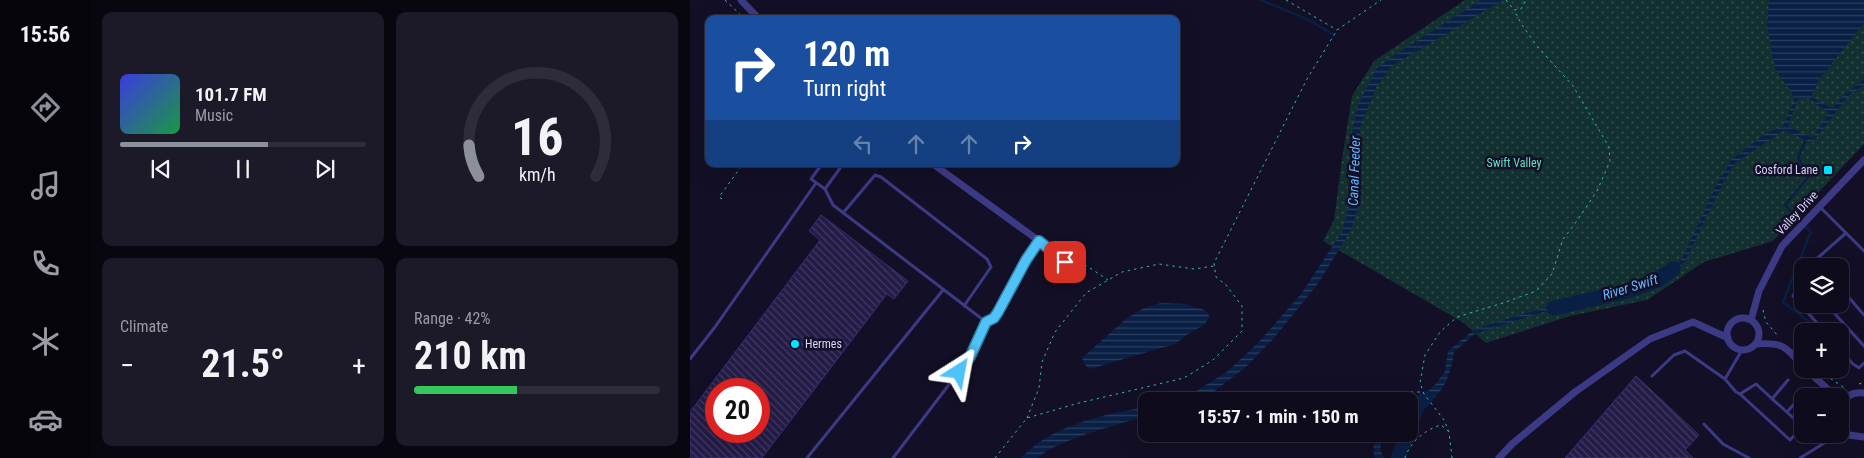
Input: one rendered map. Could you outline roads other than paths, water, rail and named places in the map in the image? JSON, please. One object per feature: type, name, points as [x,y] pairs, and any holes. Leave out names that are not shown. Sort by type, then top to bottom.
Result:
[{"type":"street","points":[[741,0],[755,15]]},
{"type":"street","name":"Valley Drive","points":[[1750,320],[1759,291],[1782,246],[1818,206],[1864,160]]},
{"type":"street","points":[[937,167],[1065,262]]},
{"type":"street","points":[[1740,318],[1750,320],[1759,330],[1758,340],[1752,348],[1742,350],[1733,346],[1728,338],[1728,327],[1740,318]]},
{"type":"street","points":[[1499,458],[1512,444],[1574,392],[1650,339],[1693,322],[1728,338]]},
{"type":"street","points":[[1756,344],[1775,342],[1794,356]]},
{"type":"street","points":[[1816,378],[1826,388]]},
{"type":"street","points":[[1849,395],[1864,393]]},
{"type":"street","points":[[1849,435],[1864,437]]},
{"type":"lane","points":[[820,167],[810,179],[825,189],[833,205],[986,322]]},
{"type":"lane","points":[[825,189],[840,167]]},
{"type":"lane","points":[[843,213],[875,175],[881,177],[988,259],[991,267],[964,306]]},
{"type":"lane","points":[[690,359],[715,327],[816,183]]},
{"type":"lane","points":[[1818,206],[1864,251]]},
{"type":"lane","points":[[1818,258],[1846,233]]},
{"type":"lane","points":[[893,458],[970,357],[986,322],[994,318],[998,312],[1026,260],[1039,241]]},
{"type":"lane","points":[[807,458],[943,290]]},
{"type":"lane","points":[[1849,298],[1864,315]]},
{"type":"lane","points":[[1808,313],[1817,323]]},
{"type":"lane","points":[[1834,313],[1864,346]]},
{"type":"lane","points":[[1725,378],[1742,350]]},
{"type":"lane","points":[[1652,376],[1674,355],[1685,351],[1725,378],[1736,392],[1790,440],[1794,435]]},
{"type":"lane","points":[[1849,360],[1859,368],[1864,363]]},
{"type":"lane","points":[[1772,399],[1788,380]]},
{"type":"lane","points":[[1740,394],[1756,384],[1794,419]]},
{"type":"lane","points":[[1787,412],[1794,404]]},
{"type":"lane","points":[[1704,424],[1723,444],[1749,458]]},
{"type":"lane","points":[[1800,458],[1823,443]]},
{"type":"water","name":"Canal Feeder","points":[[1481,0],[1503,0],[1392,66],[1376,87],[1360,128],[1362,196],[1350,232],[1317,285],[1274,338],[1246,367],[1213,392],[1195,392],[1228,371],[1257,344],[1301,294],[1342,232],[1352,193],[1352,133],[1358,104],[1377,68]]},
{"type":"water","points":[[1769,0],[1864,0],[1864,23],[1819,80],[1811,97],[1832,108],[1843,96],[1864,79],[1864,85],[1849,95],[1812,143],[1784,130],[1735,163],[1722,185],[1685,262],[1652,289],[1639,293],[1612,292],[1584,299],[1475,334],[1454,352],[1445,383],[1435,397],[1418,411],[1418,399],[1435,385],[1445,371],[1448,351],[1475,329],[1589,295],[1612,290],[1636,291],[1651,286],[1682,259],[1715,188],[1731,160],[1765,134],[1783,126],[1795,98],[1775,69],[1767,25]],"holes":[[[1808,98],[1829,113],[1812,138],[1788,126],[1798,99]]]},
{"type":"water","points":[[1161,303],[1185,304],[1205,310],[1210,317],[1204,325],[1175,344],[1090,369],[1085,365],[1082,358],[1126,319],[1144,308]]},
{"type":"water","points":[[1138,409],[1138,418],[1074,439],[1047,451],[1038,458],[1021,458],[1034,446],[1063,429]]},
{"type":"water","points":[[1374,442],[1382,442],[1381,452],[1384,458],[1375,458]]},
{"type":"waterway","points":[[1261,0],[1309,20],[1332,34]]},
{"type":"waterway","points":[[1806,139],[1798,158],[1810,175],[1785,205],[1811,232],[1783,302],[1811,323]]},
{"type":"waterway","name":"River Swift","points":[[1554,308],[1628,291],[1658,280],[1673,269]]},
{"type":"waterway","name":"River Swift","points":[[1418,405],[1426,398]]},
{"type":"waterway","name":"River Swift","points":[[1398,458],[1404,442]]},
{"type":"place","name":"Cosford Lane","points":[[1828,170]]},
{"type":"place","name":"Hermes","points":[[795,344]]},
{"type":"park label","name":"Swift Valley","points":[[1514,163]]}]
